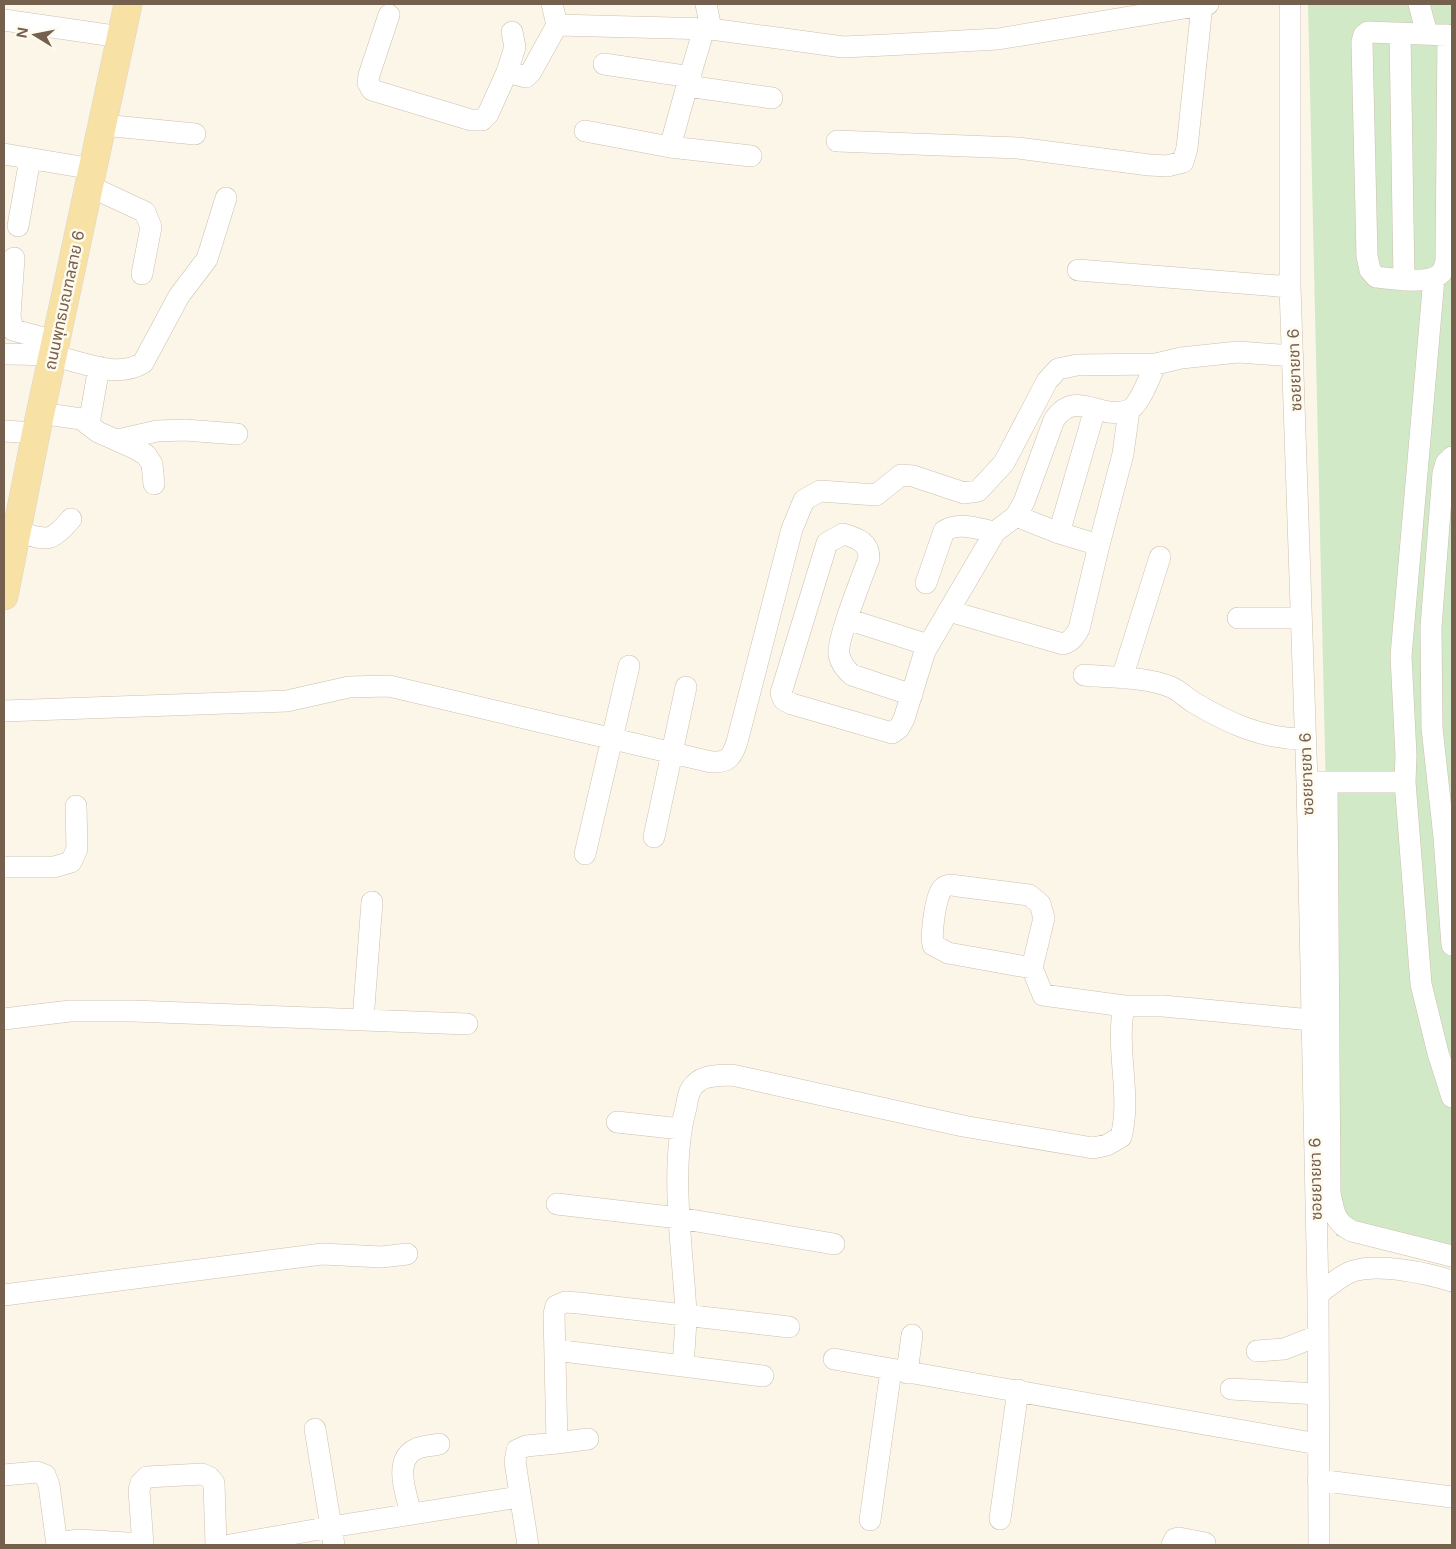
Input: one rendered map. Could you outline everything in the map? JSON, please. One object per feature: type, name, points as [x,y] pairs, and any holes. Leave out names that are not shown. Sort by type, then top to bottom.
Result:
[{"type":"main road","name":"ถนนพุทธมณฑลสาย 6","points":[[4,596],[13,523],[38,423],[128,4]]},
{"type":"street","points":[[507,72],[526,77],[531,72],[557,25],[552,4]]},
{"type":"street","points":[[670,147],[689,81],[708,29],[706,4]]},
{"type":"street","points":[[557,25],[708,29],[843,46],[941,44],[998,39],[1205,4],[1188,148],[1183,162],[1167,166],[1149,165],[1018,148],[837,141]]},
{"type":"street","name":"ซอยยายชา 6","points":[[1290,4],[1290,287],[1304,738],[1317,782],[1311,1020],[1318,1294],[1319,1545]]},
{"type":"street","points":[[1420,4],[1426,34]]},
{"type":"street","points":[[389,14],[368,75],[368,83],[372,90],[471,120],[482,120],[488,114],[516,47],[512,32]]},
{"type":"street","points":[[4,20],[121,38]]},
{"type":"street","points":[[1368,32],[1426,34],[1450,35],[1446,261],[1442,272],[1434,278],[1404,280],[1376,277],[1370,270],[1367,256],[1362,42],[1364,35],[1368,32]]},
{"type":"street","points":[[1400,33],[1404,280]]},
{"type":"street","points":[[604,64],[772,98]]},
{"type":"street","points":[[103,125],[195,134]]},
{"type":"street","points":[[585,131],[670,147],[751,156]]},
{"type":"street","points":[[4,154],[30,159],[91,178],[145,212],[152,227],[142,274]]},
{"type":"street","points":[[18,226],[30,159]]},
{"type":"street","points":[[14,258],[10,316],[13,330],[100,367],[110,370],[133,369],[143,363],[179,296],[207,259],[226,198]]},
{"type":"street","points":[[1078,270],[1290,287]]},
{"type":"street","points":[[1434,278],[1400,656],[1406,755],[1405,782],[1421,984],[1438,1053],[1452,1097]]},
{"type":"street","points":[[4,354],[54,348]]},
{"type":"street","points":[[4,711],[287,701],[349,687],[389,686],[711,762],[723,763],[732,756],[792,529],[804,500],[820,491],[876,495],[902,475],[913,476],[964,493],[978,491],[1004,463],[1047,381],[1058,369],[1078,365],[1156,364],[1238,352],[1293,356]]},
{"type":"street","points":[[912,695],[852,675],[844,668],[838,654],[847,619],[869,558],[869,548],[865,544],[843,534],[827,543],[781,693],[784,700],[792,704],[892,733],[899,728],[904,720],[912,695],[928,645],[995,532],[1016,516],[1024,502],[1054,420],[1060,411],[1079,405],[1112,412],[1129,410],[1137,403],[1156,364]]},
{"type":"street","points":[[89,424],[100,367]]},
{"type":"street","points":[[1059,533],[1094,409]]},
{"type":"street","points":[[949,611],[1063,644],[1074,639],[1079,629],[1123,454],[1129,410]]},
{"type":"street","points":[[4,431],[38,423],[81,419],[98,432],[146,455],[152,464],[154,484]]},
{"type":"street","points":[[118,440],[157,430],[236,434]]},
{"type":"street","points":[[1452,457],[1446,463],[1443,473],[1431,627],[1432,728],[1444,837],[1452,945]]},
{"type":"street","points":[[1016,516],[1059,533],[1099,545]]},
{"type":"street","points":[[13,523],[46,539],[54,537],[71,519]]},
{"type":"street","points":[[926,583],[944,531],[951,527],[961,526],[995,532]]},
{"type":"street","points":[[1122,678],[1160,557]]},
{"type":"street","points":[[1238,618],[1301,618]]},
{"type":"street","points":[[847,619],[928,645]]},
{"type":"street","points":[[585,854],[629,666]]},
{"type":"street","points":[[1084,675],[1156,682],[1178,690],[1192,701],[1256,733],[1282,739],[1304,738]]},
{"type":"street","points":[[654,837],[686,687]]},
{"type":"street","points":[[1405,782],[1317,782],[1330,1193],[1334,1213],[1340,1225],[1352,1231],[1452,1256]]},
{"type":"street","points":[[4,867],[54,867],[71,862],[77,849],[76,806]]},
{"type":"street","points":[[1032,968],[948,952],[933,944],[931,937],[938,896],[942,889],[949,885],[1029,895],[1040,904],[1044,918],[1032,968],[1043,995],[1124,1006],[1163,1006],[1311,1020]]},
{"type":"street","points":[[363,1020],[372,902]]},
{"type":"street","points":[[683,1366],[686,1315],[679,1218],[681,1129],[690,1090],[700,1080],[710,1076],[732,1075],[972,1127],[1093,1148],[1108,1145],[1120,1137],[1126,1119],[1120,1035],[1124,1006]]},
{"type":"street","points":[[4,1018],[70,1011],[124,1011],[467,1024]]},
{"type":"street","points":[[617,1122],[681,1129]]},
{"type":"street","points":[[557,1204],[679,1218],[834,1244]]},
{"type":"street","points":[[4,1295],[322,1254],[382,1257],[407,1254]]},
{"type":"street","points":[[1318,1294],[1352,1271],[1369,1268],[1437,1276],[1452,1282]]},
{"type":"street","points":[[558,1444],[554,1314],[556,1306],[565,1302],[789,1327]]},
{"type":"street","points":[[870,1520],[899,1371],[912,1335]]},
{"type":"street","points":[[1256,1352],[1284,1349],[1317,1336]]},
{"type":"street","points":[[555,1350],[764,1376]]},
{"type":"street","points":[[834,1359],[1318,1444]]},
{"type":"street","points":[[1231,1389],[1317,1394]]},
{"type":"street","points":[[1000,1519],[1018,1390]]},
{"type":"street","points":[[315,1428],[333,1536]]},
{"type":"street","points":[[528,1545],[519,1497],[515,1462],[517,1450],[526,1446],[558,1444],[588,1439]]},
{"type":"street","points":[[411,1514],[403,1476],[407,1457],[415,1449],[438,1444]]},
{"type":"street","points":[[4,1475],[37,1472],[45,1475],[49,1485],[57,1544],[79,1540],[143,1545],[139,1490],[141,1483],[147,1478],[202,1474],[214,1483],[216,1545]]},
{"type":"street","points":[[1318,1480],[1452,1497]]},
{"type":"street","points":[[230,1545],[333,1536],[411,1514],[519,1497]]},
{"type":"street","points":[[1172,1545],[1175,1539],[1180,1538],[1205,1543]]},
{"type":"green space","points":[[1308,4],[1452,4],[1452,1255],[1393,1241],[1336,1236]]}]
